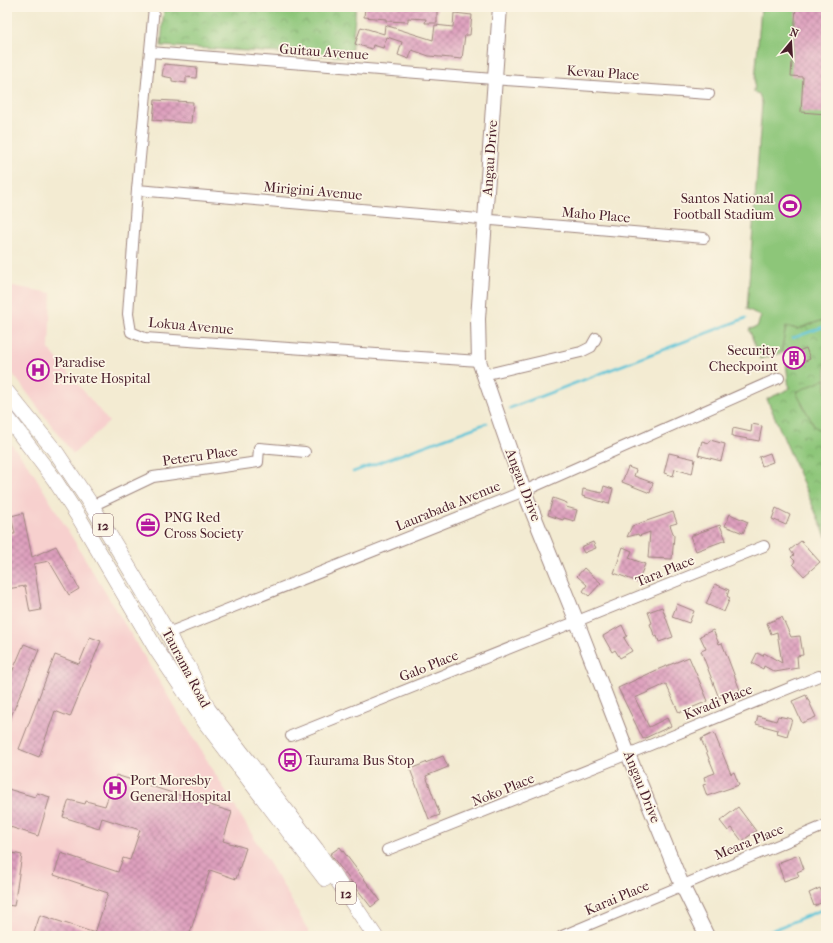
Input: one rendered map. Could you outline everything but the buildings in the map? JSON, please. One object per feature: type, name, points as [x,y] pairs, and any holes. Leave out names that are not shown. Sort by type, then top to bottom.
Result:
[{"type":"main road","name":"Taurama Road","points":[[7,392],[56,452],[92,506],[168,633],[176,650],[188,666],[208,709],[316,849],[375,936]]},
{"type":"main road","name":"Taurama Road","points":[[7,417],[54,479],[81,521],[156,649],[207,725],[314,864],[366,936]]},
{"type":"street","name":"Lokua Avenue","points":[[154,7],[137,190],[128,314],[131,332],[146,338],[479,361]]},
{"type":"street","name":"Angau Drive","points":[[500,7],[478,319],[479,361],[524,491],[628,754],[682,885],[707,936]]},
{"type":"street","name":"Guitau Avenue","points":[[150,52],[495,79]]},
{"type":"street","name":"Kevau Place","points":[[495,79],[709,94]]},
{"type":"street","name":"Mirigini Avenue","points":[[137,190],[486,220]]},
{"type":"street","name":"Maho Place","points":[[486,220],[704,238]]},
{"type":"street","points":[[483,375],[581,352],[591,347],[596,338]]},
{"type":"street","name":"Laurabada Avenue","points":[[168,633],[524,491],[779,378]]},
{"type":"street","name":"Peteru Place","points":[[92,506],[153,477],[258,462],[259,448],[305,452]]},
{"type":"street","name":"Tara Place","points":[[577,622],[764,546]]},
{"type":"street","name":"Galo Place","points":[[291,736],[577,622]]},
{"type":"street","name":"Kwadi Place","points":[[628,754],[819,676]]},
{"type":"street","name":"Noko Place","points":[[387,850],[628,754]]},
{"type":"street","name":"Meara Place","points":[[682,885],[826,826]]},
{"type":"street","name":"Karai Place","points":[[562,936],[682,885]]},
{"type":"shaded area","name":"Paradise Private Hospital","points":[[7,285],[51,293],[49,349],[109,422],[73,454],[7,366]]},
{"type":"shaded area","name":"Port Moresby General Hospital","points":[[7,439],[31,469],[285,889],[311,936],[7,936]]},
{"type":"green space","points":[[164,7],[356,7],[351,57],[161,46]]},
{"type":"green space","name":"Santos National Football Stadium","points":[[761,7],[826,7],[826,319],[797,329],[786,326],[781,353],[760,359],[749,329],[757,327],[761,316],[747,309],[762,103],[759,94],[754,92]]},
{"type":"green space","points":[[826,319],[826,537],[767,399],[789,389],[785,352],[781,353],[786,326],[797,329]]},
{"type":"green space","points":[[826,379],[826,435],[814,426],[796,392]]},
{"type":"waterway","points":[[510,408],[746,318]]},
{"type":"waterway","points":[[793,338],[826,326]]},
{"type":"waterway","points":[[353,472],[487,423]]},
{"type":"waterway","points":[[758,936],[826,908]]},
{"type":"place","name":"Santos National Football Stadium","points":[[790,206]]},
{"type":"place","name":"Security Checkpoint","points":[[794,358]]},
{"type":"place","name":"Paradise Private Hospital","points":[[38,370]]},
{"type":"place","name":"PNG Red Cross Society","points":[[148,525]]},
{"type":"place","name":"Taurama Bus Stop","points":[[290,760]]},
{"type":"place","name":"Port Moresby General Hospital","points":[[115,788]]}]
